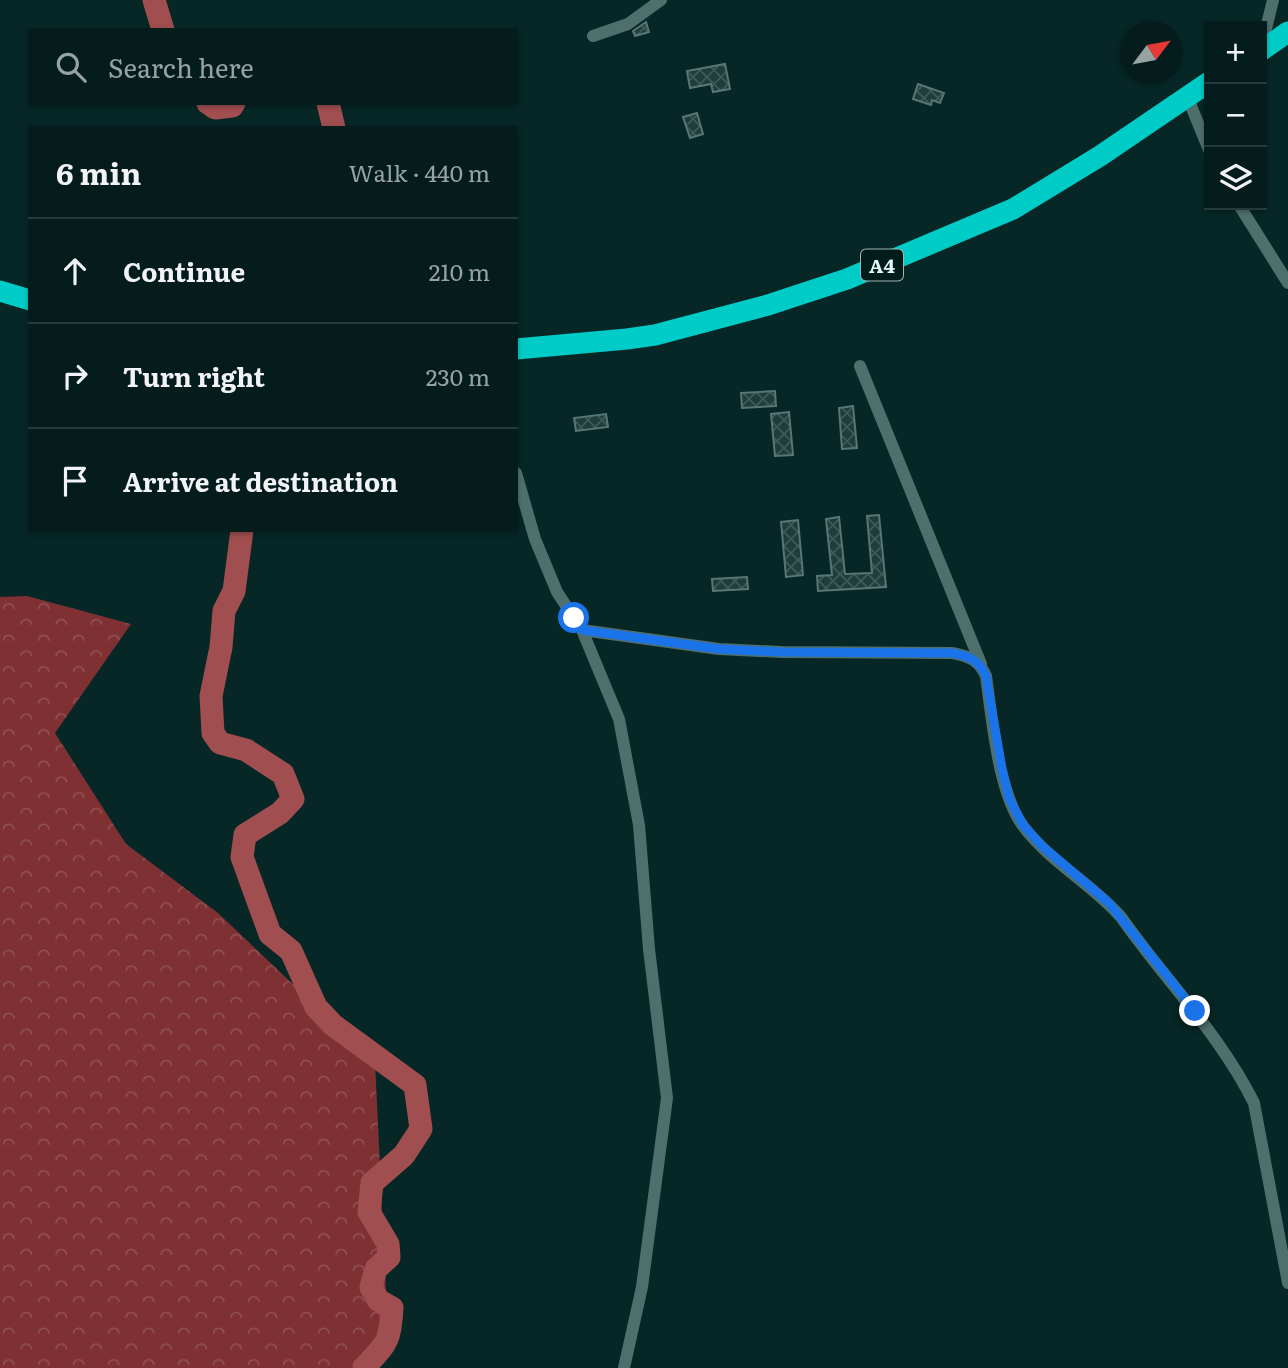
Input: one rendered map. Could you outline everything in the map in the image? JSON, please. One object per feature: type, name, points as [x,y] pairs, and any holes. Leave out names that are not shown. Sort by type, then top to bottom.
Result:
[{"type":"highway","points":[[1267,45],[1288,32]]},
{"type":"highway","name":"A4","points":[[518,349],[614,341],[655,334],[768,304],[848,279],[1013,209],[1100,156],[1206,84]]},
{"type":"highway","points":[[0,291],[28,299]]},
{"type":"street","points":[[593,36],[628,24],[661,0]]},
{"type":"street","points":[[1267,26],[1273,0]]},
{"type":"street","points":[[1186,96],[1208,147]]},
{"type":"street","points":[[1242,210],[1288,283]]},
{"type":"street","points":[[860,366],[986,676],[1009,798],[1023,825],[1042,846],[1109,903],[1121,917],[1144,950],[1195,1011],[1242,1078],[1254,1103],[1288,1283]]},
{"type":"street","points":[[518,479],[535,539],[557,592],[582,630],[619,719],[639,825],[649,949],[667,1098],[642,1287],[624,1368]]},
{"type":"street","points":[[582,630],[719,649],[952,653],[969,656],[981,665]]},
{"type":"green space","points":[[27,596],[131,624],[55,733],[126,844],[218,913],[375,1062],[387,1312],[360,1368],[0,1368],[0,597]]},
{"type":"building","points":[[646,22],[649,32],[635,36],[633,31]]},
{"type":"building","points":[[725,64],[730,89],[713,92],[711,84],[690,88],[687,71]]},
{"type":"building","points":[[918,84],[944,93],[940,103],[932,100],[931,105],[913,99]]},
{"type":"building","points":[[697,113],[703,134],[690,138],[683,117]]},
{"type":"building","points":[[775,391],[776,406],[742,408],[741,393]]},
{"type":"building","points":[[853,406],[857,448],[842,449],[839,408]]},
{"type":"building","points":[[789,412],[793,455],[775,456],[771,414]]},
{"type":"building","points":[[606,414],[608,427],[576,431],[574,418]]},
{"type":"building","points":[[879,515],[886,587],[818,591],[817,576],[832,575],[826,519],[839,517],[845,574],[872,573],[867,516]]},
{"type":"building","points":[[798,520],[803,575],[786,577],[781,522]]},
{"type":"building","points":[[747,577],[748,589],[713,591],[712,579]]},
{"type":"waterway","points":[[154,0],[162,28]]},
{"type":"waterway","points":[[211,105],[215,108],[233,105]]},
{"type":"waterway","points":[[328,105],[334,126]]},
{"type":"waterway","points":[[242,532],[234,591],[224,611],[221,647],[211,696],[213,733],[220,743],[246,750],[283,774],[293,799],[280,813],[245,835],[242,857],[270,934],[291,951],[316,1007],[333,1025],[415,1085],[421,1129],[404,1155],[372,1183],[369,1212],[388,1244],[389,1257],[376,1269],[371,1287],[378,1300],[392,1308],[386,1342],[364,1368]]},
{"type":"route","points":[[574,618],[582,630],[719,649],[952,653],[969,656],[981,665],[986,676],[1009,798],[1023,825],[1042,846],[1109,903],[1195,1011]]}]
